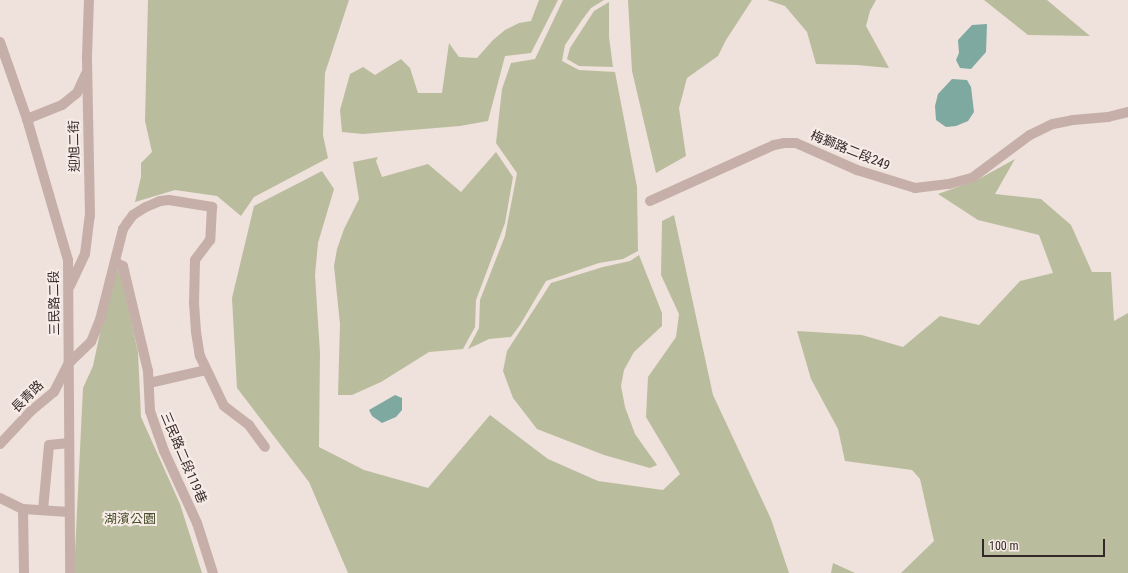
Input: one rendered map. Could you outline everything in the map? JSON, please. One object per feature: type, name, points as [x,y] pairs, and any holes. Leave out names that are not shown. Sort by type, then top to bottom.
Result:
[{"type":"street","name":"迎旭二街","points":[[69,288],[85,254],[90,216],[87,72],[88,0]]},
{"type":"street","name":"三民路二段","points":[[0,42],[27,119],[68,260],[70,573]]},
{"type":"street","points":[[27,119],[62,104],[77,93],[87,72]]},
{"type":"street","name":"梅獅路二段249","points":[[650,201],[774,145],[784,143],[796,143],[857,170],[915,188],[949,184],[972,178],[1030,135],[1053,124],[1073,120],[1108,117],[1128,112]]},
{"type":"street","points":[[69,363],[91,342],[100,320],[124,229],[133,215],[160,201],[169,200],[212,207],[210,240],[195,260],[194,303],[196,332],[200,356],[224,406],[249,425],[265,447]]},
{"type":"street","name":"三民路二段119巷","points":[[115,262],[123,266],[148,371],[150,411],[164,451],[197,523],[213,573]]},
{"type":"street","name":"長青路","points":[[0,444],[31,411],[54,392],[69,363]]},
{"type":"street","points":[[149,383],[206,370]]},
{"type":"street","points":[[43,510],[49,445],[69,443]]},
{"type":"street","points":[[1,501],[23,509],[69,512]]},
{"type":"street","points":[[23,509],[24,573]]},
{"type":"green space","points":[[148,0],[349,0],[325,73],[323,135],[328,158],[254,197],[241,216],[217,196],[175,190],[135,202],[141,177],[141,163],[152,152],[145,121]]},
{"type":"green space","points":[[539,0],[558,0],[531,53],[505,56],[488,121],[460,126],[363,134],[342,132],[340,110],[350,74],[363,67],[375,75],[401,59],[410,68],[418,93],[442,93],[449,43],[459,57],[477,58],[493,40],[505,30],[519,23],[531,21]]},
{"type":"green space","points":[[563,0],[604,0],[591,8],[582,20],[565,45],[562,61],[579,70],[615,72],[637,187],[638,251],[623,259],[599,263],[546,281],[520,325],[511,337],[489,339],[468,349],[479,328],[480,300],[505,236],[517,173],[496,143],[502,89],[511,63],[535,59]]},
{"type":"green space","points":[[628,0],[752,0],[726,40],[718,56],[687,78],[679,108],[686,156],[656,173],[632,71]]},
{"type":"green space","points":[[767,0],[876,0],[870,11],[866,26],[889,68],[857,65],[816,64],[807,32],[785,6]]},
{"type":"green space","points":[[984,0],[1047,0],[1090,36],[1028,35]]},
{"type":"green space","points":[[609,2],[609,37],[613,67],[579,66],[567,59],[570,48],[594,11]]},
{"type":"green space","points":[[496,152],[513,177],[505,223],[476,300],[475,327],[463,349],[429,352],[381,382],[352,395],[338,395],[340,324],[334,266],[337,249],[344,229],[359,199],[353,162],[378,157],[376,161],[382,177],[428,164],[461,192]]},
{"type":"green space","points":[[1015,159],[995,194],[1041,199],[1071,225],[1092,272],[1111,272],[1114,321],[1128,313],[1128,573],[901,573],[934,541],[920,479],[912,470],[845,461],[838,429],[811,379],[797,331],[862,335],[903,347],[940,316],[979,325],[1020,281],[1053,273],[1039,235],[978,220],[938,194],[977,180]]},
{"type":"green space","points":[[322,171],[334,189],[318,243],[315,275],[320,353],[319,447],[364,470],[428,488],[490,415],[548,459],[598,481],[663,490],[680,474],[646,417],[648,377],[676,337],[679,314],[661,275],[662,221],[674,215],[713,395],[771,519],[789,573],[348,573],[309,482],[237,388],[232,298],[254,206]]},
{"type":"green space","points":[[639,255],[662,313],[662,326],[634,352],[624,370],[621,386],[625,407],[635,434],[657,465],[650,468],[604,455],[537,429],[513,398],[503,371],[507,351],[551,283],[603,267],[630,261]]},
{"type":"green space","name":"湖濱公園","points":[[119,266],[138,352],[141,417],[180,504],[202,573],[74,573],[83,388],[93,366],[104,314]]},
{"type":"green space","points":[[833,563],[855,573],[831,573]]},
{"type":"water","points":[[987,24],[986,52],[971,69],[960,68],[956,60],[959,53],[958,40],[972,25]]},
{"type":"water","points":[[952,79],[967,80],[971,87],[974,112],[968,121],[956,126],[946,127],[936,120],[935,106],[938,94]]},
{"type":"water","points":[[395,395],[402,398],[402,410],[396,417],[382,423],[372,416],[369,410]]}]
